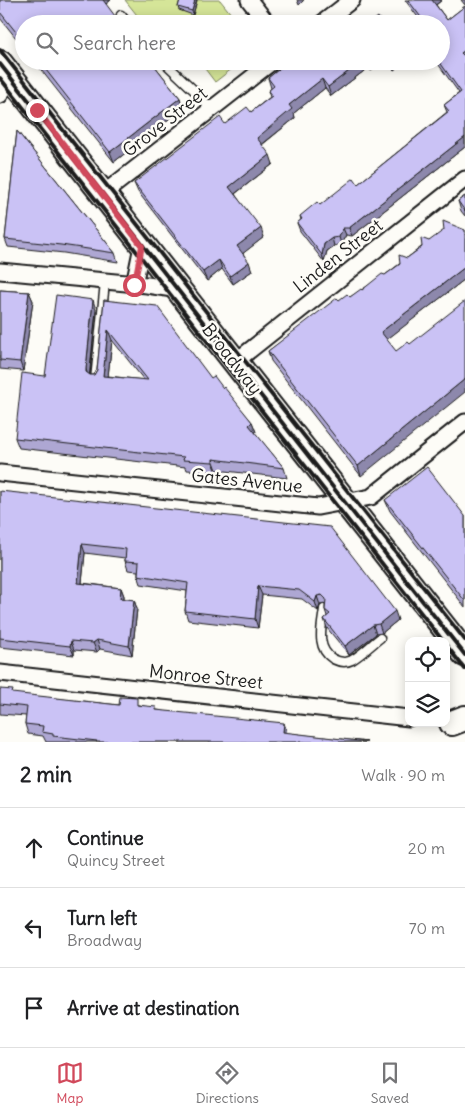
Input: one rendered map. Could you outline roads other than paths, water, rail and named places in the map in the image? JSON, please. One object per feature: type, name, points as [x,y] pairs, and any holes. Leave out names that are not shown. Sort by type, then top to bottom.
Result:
[{"type":"main road","name":"Broadway","points":[[4,79],[103,194],[142,246],[179,290],[465,654]]},
{"type":"street","points":[[249,0],[261,15]]},
{"type":"street","points":[[333,15],[352,0]]},
{"type":"street","name":"Grove Street","points":[[103,194],[262,70]]},
{"type":"street","name":"Linden Street","points":[[235,362],[465,180]]},
{"type":"street","points":[[134,285],[142,246]]},
{"type":"street","points":[[0,271],[147,285],[179,290]]},
{"type":"street","name":"Gates Avenue","points":[[0,473],[318,507],[371,496],[465,422]]},
{"type":"street","name":"Monroe Street","points":[[0,673],[405,718]]},
{"type":"lane","points":[[172,70],[211,110]]},
{"type":"lane","points":[[94,380],[105,282]]},
{"type":"lane","points":[[324,608],[321,636],[322,646],[328,656],[336,661],[351,660],[380,638]]},
{"type":"railway","points":[[0,50],[15,69]]},
{"type":"railway","points":[[0,64],[465,655]]},
{"type":"railway","points":[[16,70],[465,640]]},
{"type":"railway","points":[[0,78],[440,637]]},
{"type":"railway","points":[[450,650],[465,669]]}]
